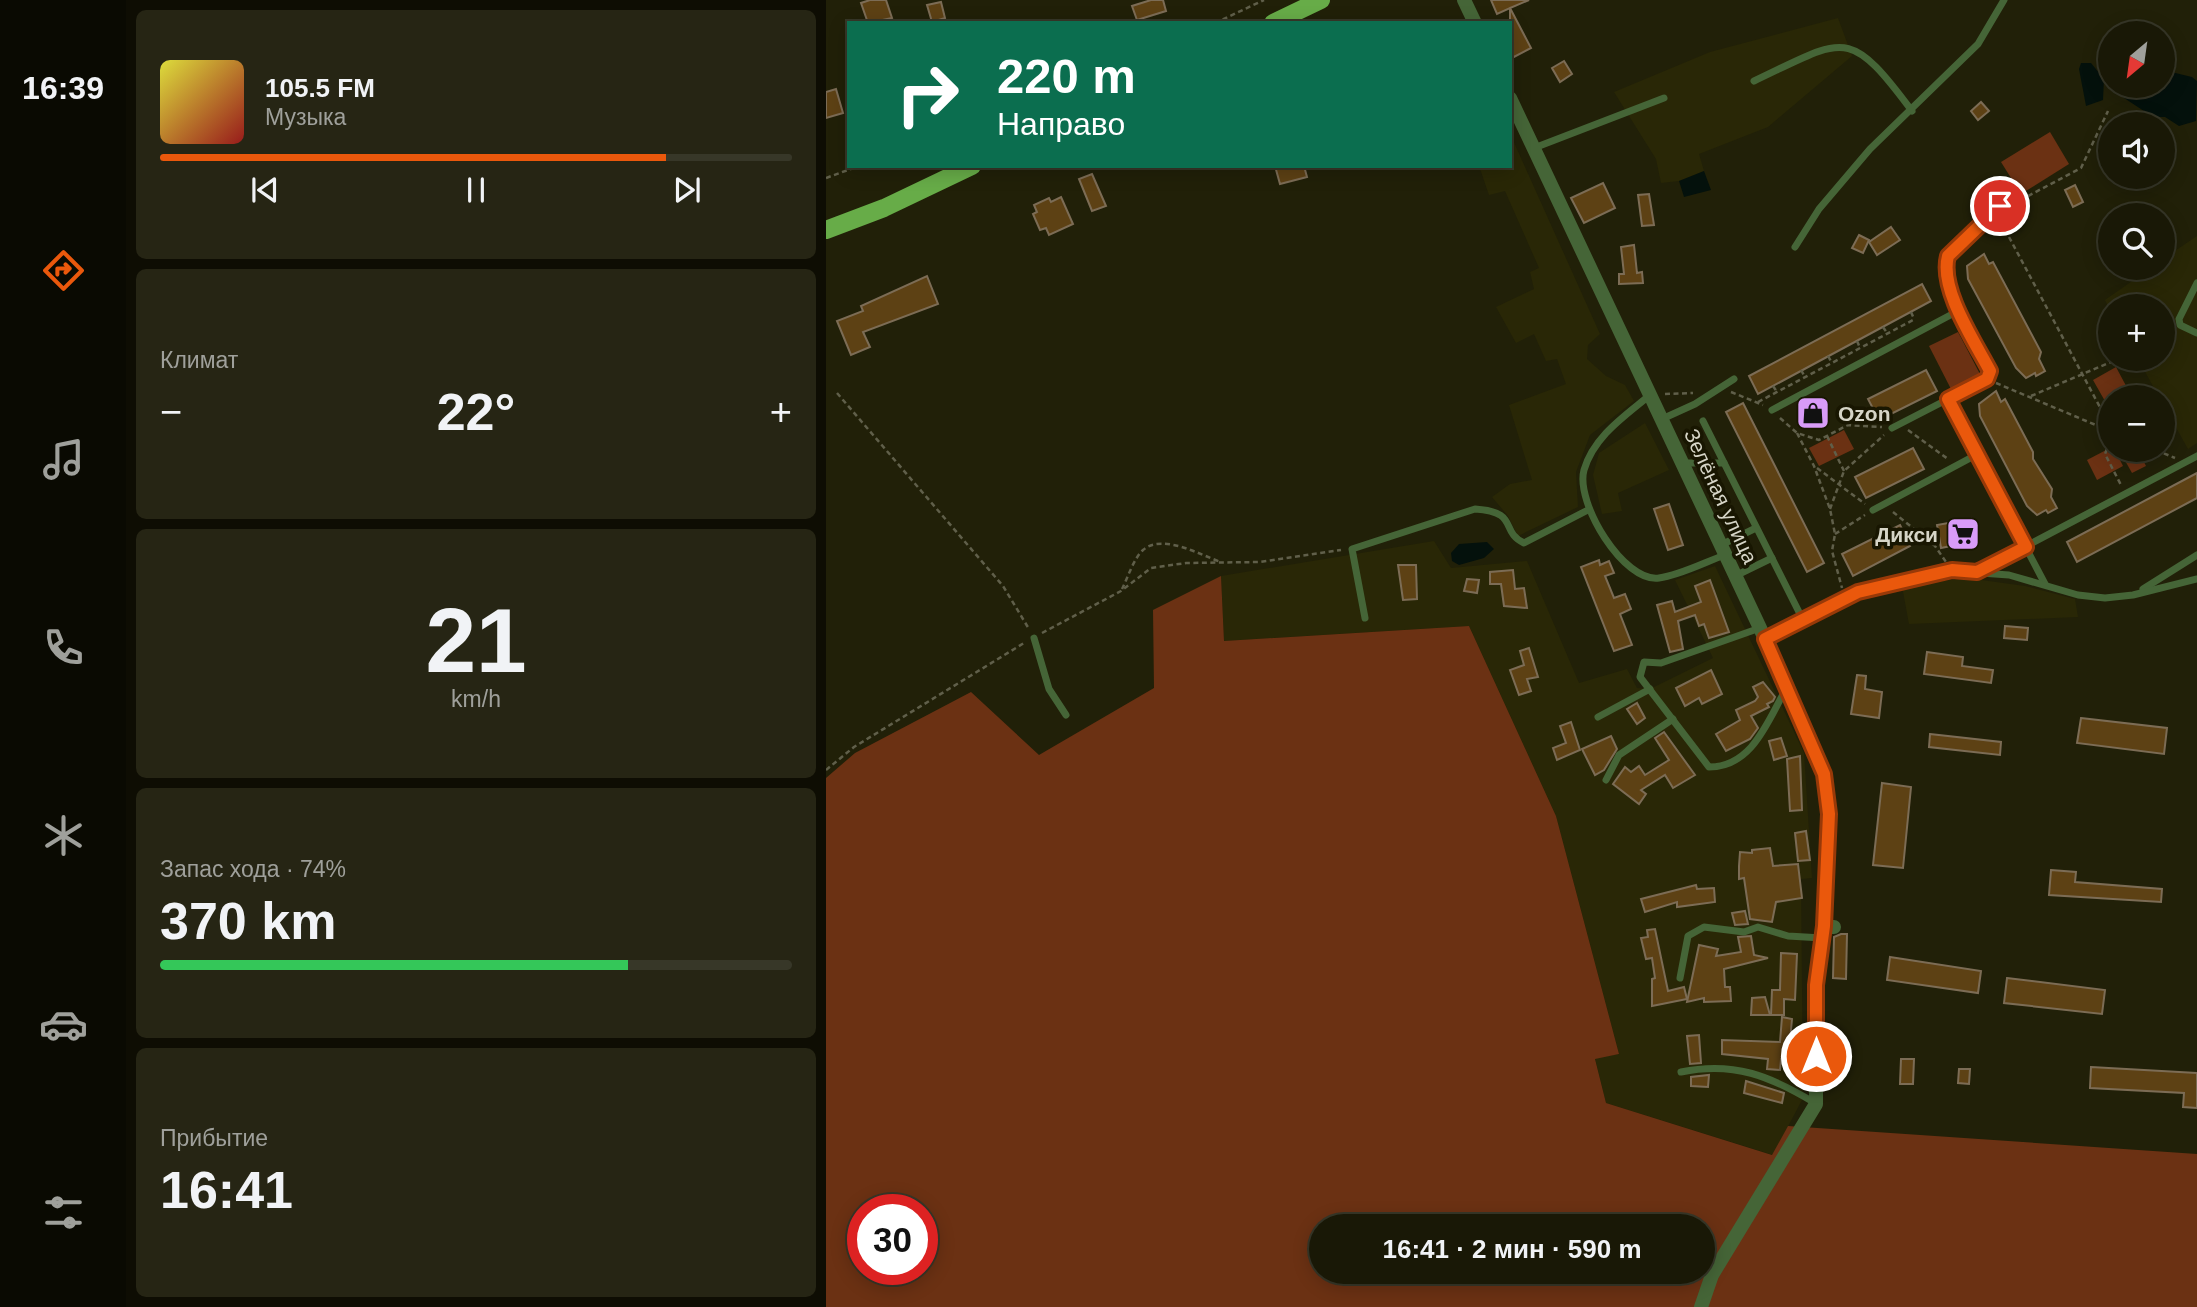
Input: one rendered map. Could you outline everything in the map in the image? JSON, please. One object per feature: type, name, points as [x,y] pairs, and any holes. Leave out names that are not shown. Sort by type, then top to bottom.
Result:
[{"type":"main road","points":[[1277,21],[1321,0]]},
{"type":"main road","points":[[826,230],[884,208],[968,168]]},
{"type":"street","points":[[1464,0],[1474,21]]},
{"type":"street","name":"Зелёная улица","points":[[1512,103],[1762,633],[1824,774],[1829,814],[1827,931],[1816,985],[1816,1104]]},
{"type":"street","points":[[1700,1307],[1712,1275],[1816,1104]]},
{"type":"lane","points":[[1795,247],[1827,199],[1870,149],[1978,44],[2004,0]]},
{"type":"lane","points":[[1754,81],[1819,50],[1853,47],[1869,56],[1912,111]]},
{"type":"lane","points":[[1534,148],[1664,98]]},
{"type":"lane","points":[[1896,426],[1987,379],[1990,371],[1958,311],[1948,282],[1948,256],[1998,209],[2011,189]]},
{"type":"lane","points":[[2197,283],[2179,319],[2180,325],[2197,333]]},
{"type":"lane","points":[[1772,410],[1958,311]]},
{"type":"lane","points":[[1662,420],[1695,404],[1734,379]]},
{"type":"lane","points":[[1650,395],[1611,428],[1593,448],[1583,473],[1588,510],[1604,540],[1642,576],[1659,578],[1723,550],[1756,528]]},
{"type":"lane","points":[[1948,399],[2045,584]]},
{"type":"lane","points":[[1703,421],[1802,620]]},
{"type":"lane","points":[[1873,510],[1976,455]]},
{"type":"lane","points":[[1977,572],[2197,456]]},
{"type":"lane","points":[[1682,463],[1724,463]]},
{"type":"lane","points":[[1366,618],[1352,549],[1475,509],[1496,510],[1505,517],[1518,540],[1524,543],[1588,510]]},
{"type":"lane","points":[[2133,595],[2197,555]]},
{"type":"lane","points":[[1735,576],[1772,558]]},
{"type":"lane","points":[[1787,687],[1751,750],[1725,767],[1709,767],[1640,677],[1644,662],[1661,663],[1762,633],[1802,620],[1858,592],[1952,570],[2009,575],[2078,594],[2105,598],[2133,595],[2197,579]]},
{"type":"lane","points":[[1034,638],[1049,690],[1066,715]]},
{"type":"lane","points":[[1598,717],[1650,689]]},
{"type":"lane","points":[[1606,780],[1619,755],[1673,719]]},
{"type":"lane","points":[[1680,978],[1688,936],[1704,927],[1744,932],[1758,928],[1788,936],[1827,931]]},
{"type":"lane","points":[[1681,1072],[1707,1067],[1742,1069],[1787,1086],[1816,1104]]},
{"type":"path","points":[[1219,21],[1264,0]]},
{"type":"path","points":[[2098,403],[1998,209],[2020,202],[2081,168],[2108,111]]},
{"type":"path","points":[[826,178],[854,168]]},
{"type":"path","points":[[1758,402],[1914,319]]},
{"type":"path","points":[[2029,397],[2098,368]]},
{"type":"path","points":[[1987,379],[2098,426]]},
{"type":"path","points":[[837,393],[1003,586],[1034,638]]},
{"type":"path","points":[[1830,509],[1844,471],[1896,426],[1956,466]]},
{"type":"path","points":[[1797,433],[1814,466],[1830,509],[1835,534],[1832,551],[1845,599]]},
{"type":"path","points":[[1827,436],[1844,471]]},
{"type":"path","points":[[2175,458],[2186,462]]},
{"type":"path","points":[[2109,462],[2126,494]]},
{"type":"path","points":[[1814,466],[1873,510],[1835,534]]},
{"type":"path","points":[[1884,504],[1935,546],[1952,570]]},
{"type":"path","points":[[1121,592],[1142,551],[1153,544],[1166,543],[1223,562]]},
{"type":"path","points":[[826,770],[853,747],[1034,638],[1121,592],[1151,568],[1260,562],[1352,549]]},
{"type":"shaded area","points":[[1838,18],[1852,56],[1768,127],[1699,154],[1704,171],[1679,181],[1661,183],[1656,159],[1614,92],[1710,52]]},
{"type":"shaded area","points":[[2081,63],[2091,63],[2098,72],[2098,98],[2103,100],[2086,106],[2079,69]]},
{"type":"shaded area","points":[[2175,73],[2197,81],[2196,121],[2179,126],[2175,123],[2175,112],[2145,112],[2124,98],[2175,98]]},
{"type":"shaded area","points":[[2050,132],[2069,164],[2021,194],[2001,162]]},
{"type":"shaded area","points":[[1512,138],[1600,334],[1588,345],[1587,359],[1606,376],[1625,385],[1634,401],[1590,435],[1576,472],[1578,507],[1518,536],[1508,516],[1492,497],[1510,484],[1532,480],[1509,405],[1566,384],[1557,359],[1546,361],[1534,334],[1516,343],[1496,307],[1534,289],[1530,272],[1539,268],[1505,191],[1489,195],[1480,168],[1512,168]]},
{"type":"shaded area","points":[[1704,171],[1711,190],[1684,197],[1679,181]]},
{"type":"shaded area","points":[[2197,236],[2197,443],[2188,449],[2175,426],[2175,385],[2152,385],[2145,371],[2175,371],[2175,294],[2114,294],[2134,280],[2175,280],[2175,251]]},
{"type":"shaded area","points":[[1958,332],[1981,376],[1952,391],[1929,346]]},
{"type":"shaded area","points":[[2109,371],[2118,371],[2126,385],[2098,385],[2098,389],[2093,380]]},
{"type":"shaded area","points":[[1645,423],[1669,470],[1618,493],[1622,511],[1602,514],[1593,475],[1599,453]]},
{"type":"shaded area","points":[[1844,430],[1854,449],[1819,466],[1809,448]]},
{"type":"shaded area","points":[[2098,454],[2098,462],[2121,462],[2123,466],[2097,480],[2087,460]]},
{"type":"shaded area","points":[[2126,462],[2144,462],[2146,466],[2132,473]]},
{"type":"shaded area","points":[[1434,541],[1451,568],[1527,561],[1579,683],[1627,669],[1637,688],[1650,689],[1713,658],[1675,580],[1715,566],[1804,753],[1812,878],[1801,879],[1803,1098],[1773,1155],[1606,1103],[1595,1058],[1619,1054],[1556,816],[1469,626],[1224,641],[1221,576]]},
{"type":"shaded area","points":[[1487,542],[1494,549],[1484,558],[1459,565],[1452,561],[1451,553],[1459,544]]},
{"type":"shaded area","points":[[1221,576],[1224,641],[1469,626],[1556,816],[1619,1054],[1595,1059],[1606,1103],[1772,1155],[1788,1126],[2197,1154],[2197,1307],[826,1307],[826,778],[855,753],[971,692],[1039,755],[1154,688],[1153,610]]},
{"type":"shaded area","points":[[1967,578],[2025,586],[2075,599],[2078,617],[1909,624],[1902,586]]},
{"type":"building","points":[[886,0],[892,18],[867,21],[861,3]]},
{"type":"building","points":[[1151,0],[1163,0],[1166,11],[1137,20],[1132,6]]},
{"type":"building","points":[[1491,0],[1529,0],[1497,14]]},
{"type":"building","points":[[941,2],[945,18],[932,21],[927,5]]},
{"type":"building","points":[[1510,8],[1531,48],[1512,58],[1512,21]]},
{"type":"building","points":[[1564,61],[1572,74],[1560,82],[1552,68]]},
{"type":"building","points":[[836,89],[843,113],[826,118],[826,92]]},
{"type":"building","points":[[1981,102],[1989,111],[1978,120],[1971,111]]},
{"type":"building","points":[[1276,168],[1305,168],[1307,177],[1280,184]]},
{"type":"building","points":[[1092,174],[1106,206],[1092,211],[1079,179]]},
{"type":"building","points":[[1603,183],[1615,208],[1584,223],[1571,198]]},
{"type":"building","points":[[2075,185],[2083,202],[2073,207],[2065,190]]},
{"type":"building","points":[[1649,194],[1654,225],[1642,226],[1638,195]]},
{"type":"building","points":[[1061,197],[1073,224],[1049,235],[1046,228],[1040,230],[1033,214],[1037,212],[1034,205],[1049,198],[1051,202]]},
{"type":"building","points":[[1891,227],[1900,240],[1877,255],[1869,242]]},
{"type":"building","points":[[1859,235],[1869,240],[1863,253],[1852,248]]},
{"type":"building","points":[[1634,245],[1637,273],[1642,272],[1643,283],[1619,284],[1619,274],[1624,274],[1621,247]]},
{"type":"building","points":[[1984,254],[1989,264],[1993,262],[2041,352],[2039,359],[2045,371],[2036,376],[2035,373],[2026,378],[2016,368],[1968,279],[1967,266]]},
{"type":"building","points":[[927,276],[938,304],[863,332],[870,347],[851,355],[837,321],[863,311],[861,306]]},
{"type":"building","points":[[1922,284],[1931,301],[1758,394],[1749,376]]},
{"type":"building","points":[[1926,370],[1937,391],[1879,420],[1868,399]]},
{"type":"building","points":[[1996,391],[2001,402],[2005,399],[2033,452],[2033,459],[2052,489],[2051,497],[2057,508],[2048,513],[2046,510],[2037,515],[2027,506],[1980,416],[1979,404]]},
{"type":"building","points":[[1743,403],[1824,563],[1807,572],[1726,412]]},
{"type":"building","points":[[1817,405],[1825,421],[1811,428],[1803,413]]},
{"type":"building","points":[[1913,448],[1924,469],[1866,498],[1855,477]]},
{"type":"building","points":[[2197,473],[2197,498],[2077,562],[2067,542]]},
{"type":"building","points":[[1669,504],[1683,545],[1668,550],[1654,509]]},
{"type":"building","points":[[1971,519],[1975,541],[1941,548],[1937,525]]},
{"type":"building","points":[[1900,525],[1910,546],[1853,576],[1842,554]]},
{"type":"building","points":[[1599,560],[1600,565],[1609,561],[1614,573],[1605,576],[1614,598],[1625,594],[1631,609],[1620,614],[1632,645],[1614,651],[1581,567]]},
{"type":"building","points":[[1398,565],[1416,565],[1417,599],[1403,600]]},
{"type":"building","points":[[1513,570],[1515,589],[1524,588],[1527,608],[1504,606],[1501,584],[1490,584],[1490,572]]},
{"type":"building","points":[[1467,579],[1479,580],[1477,593],[1464,591]]},
{"type":"building","points":[[1710,580],[1729,632],[1709,638],[1704,624],[1699,626],[1695,615],[1678,621],[1683,649],[1670,652],[1657,605],[1672,601],[1675,612],[1701,602],[1695,586]]},
{"type":"building","points":[[2005,626],[2028,628],[2027,640],[2004,638]]},
{"type":"building","points":[[1529,648],[1538,677],[1527,679],[1531,691],[1519,695],[1510,670],[1524,665],[1520,651]]},
{"type":"building","points":[[1927,652],[1963,657],[1962,666],[1993,670],[1991,683],[1924,674]]},
{"type":"building","points":[[1711,670],[1722,694],[1702,704],[1699,698],[1685,706],[1676,688]]},
{"type":"building","points":[[1857,675],[1866,676],[1865,689],[1882,692],[1879,718],[1851,714]]},
{"type":"building","points":[[1763,682],[1775,697],[1773,701],[1767,704],[1769,707],[1751,716],[1758,728],[1750,739],[1726,751],[1716,734],[1740,720],[1736,710],[1755,701],[1758,697],[1753,687]]},
{"type":"building","points":[[1637,703],[1645,718],[1637,724],[1627,709]]},
{"type":"building","points":[[2081,718],[2167,728],[2164,754],[2077,743]]},
{"type":"building","points":[[1571,722],[1580,750],[1557,760],[1553,748],[1566,743],[1560,726]]},
{"type":"building","points":[[1664,732],[1695,775],[1673,788],[1665,775],[1641,790],[1646,794],[1639,804],[1613,784],[1625,767],[1631,772],[1639,766],[1645,775],[1669,760],[1655,738]]},
{"type":"building","points":[[1930,734],[2001,742],[2000,755],[1929,747]]},
{"type":"building","points":[[1611,736],[1617,749],[1604,770],[1595,775],[1582,749]]},
{"type":"building","points":[[1781,738],[1787,756],[1774,760],[1769,741]]},
{"type":"building","points":[[1800,756],[1802,810],[1790,811],[1787,759]]},
{"type":"building","points":[[1882,783],[1911,787],[1903,868],[1873,865]]},
{"type":"building","points":[[1806,831],[1810,860],[1798,861],[1795,833]]},
{"type":"building","points":[[1770,848],[1773,866],[1798,864],[1802,898],[1776,902],[1772,922],[1750,919],[1744,878],[1739,879],[1740,852],[1752,853],[1752,850]]},
{"type":"building","points":[[2051,870],[2076,872],[2075,882],[2162,889],[2161,902],[2049,895]]},
{"type":"building","points":[[1696,885],[1697,889],[1714,888],[1715,902],[1677,907],[1677,902],[1645,912],[1641,899]]},
{"type":"building","points":[[1745,911],[1748,924],[1735,925],[1732,913]]},
{"type":"building","points":[[1655,929],[1668,991],[1684,987],[1687,999],[1652,1006],[1652,979],[1655,978],[1652,958],[1646,959],[1641,938],[1648,937],[1647,930]]},
{"type":"building","points":[[1847,934],[1846,979],[1833,978],[1834,937]]},
{"type":"building","points":[[1751,936],[1754,955],[1768,958],[1724,969],[1725,987],[1730,987],[1731,1001],[1704,1002],[1704,998],[1687,1002],[1699,945],[1718,949],[1716,956],[1741,952],[1738,937]]},
{"type":"building","points":[[1781,953],[1797,954],[1795,1000],[1784,999],[1784,1015],[1771,1015],[1772,990],[1780,990]]},
{"type":"building","points":[[1890,957],[1981,971],[1978,993],[1887,980]]},
{"type":"building","points":[[2007,978],[2105,990],[2102,1014],[2004,1003]]},
{"type":"building","points":[[1765,997],[1770,1015],[1751,1015],[1752,998]]},
{"type":"building","points":[[1782,1017],[1792,1019],[1789,1052],[1787,1060],[1781,1059],[1780,1070],[1767,1069],[1768,1059],[1722,1054],[1722,1040],[1780,1042]]},
{"type":"building","points":[[1699,1035],[1701,1063],[1690,1064],[1687,1036]]},
{"type":"building","points":[[1901,1059],[1914,1059],[1913,1084],[1900,1084]]},
{"type":"building","points":[[2091,1067],[2197,1073],[2197,1108],[2183,1107],[2184,1093],[2090,1088]]},
{"type":"building","points":[[1959,1069],[1970,1069],[1969,1084],[1958,1083]]},
{"type":"building","points":[[1709,1075],[1708,1087],[1691,1086],[1691,1077]]},
{"type":"building","points":[[1746,1081],[1784,1093],[1782,1103],[1744,1093]]},
{"type":"place","name":"Ozon","points":[[1813,413]]},
{"type":"place","name":"Дикси","points":[[1963,534]]},
{"type":"route","points":[[1816,1056],[1816,985],[1824,926],[1829,814],[1824,774],[1765,639],[1858,592],[1952,570],[1977,572],[2026,547],[1948,399],[1987,379],[1990,371],[1958,311],[1948,282],[1948,256],[2000,206]]}]
